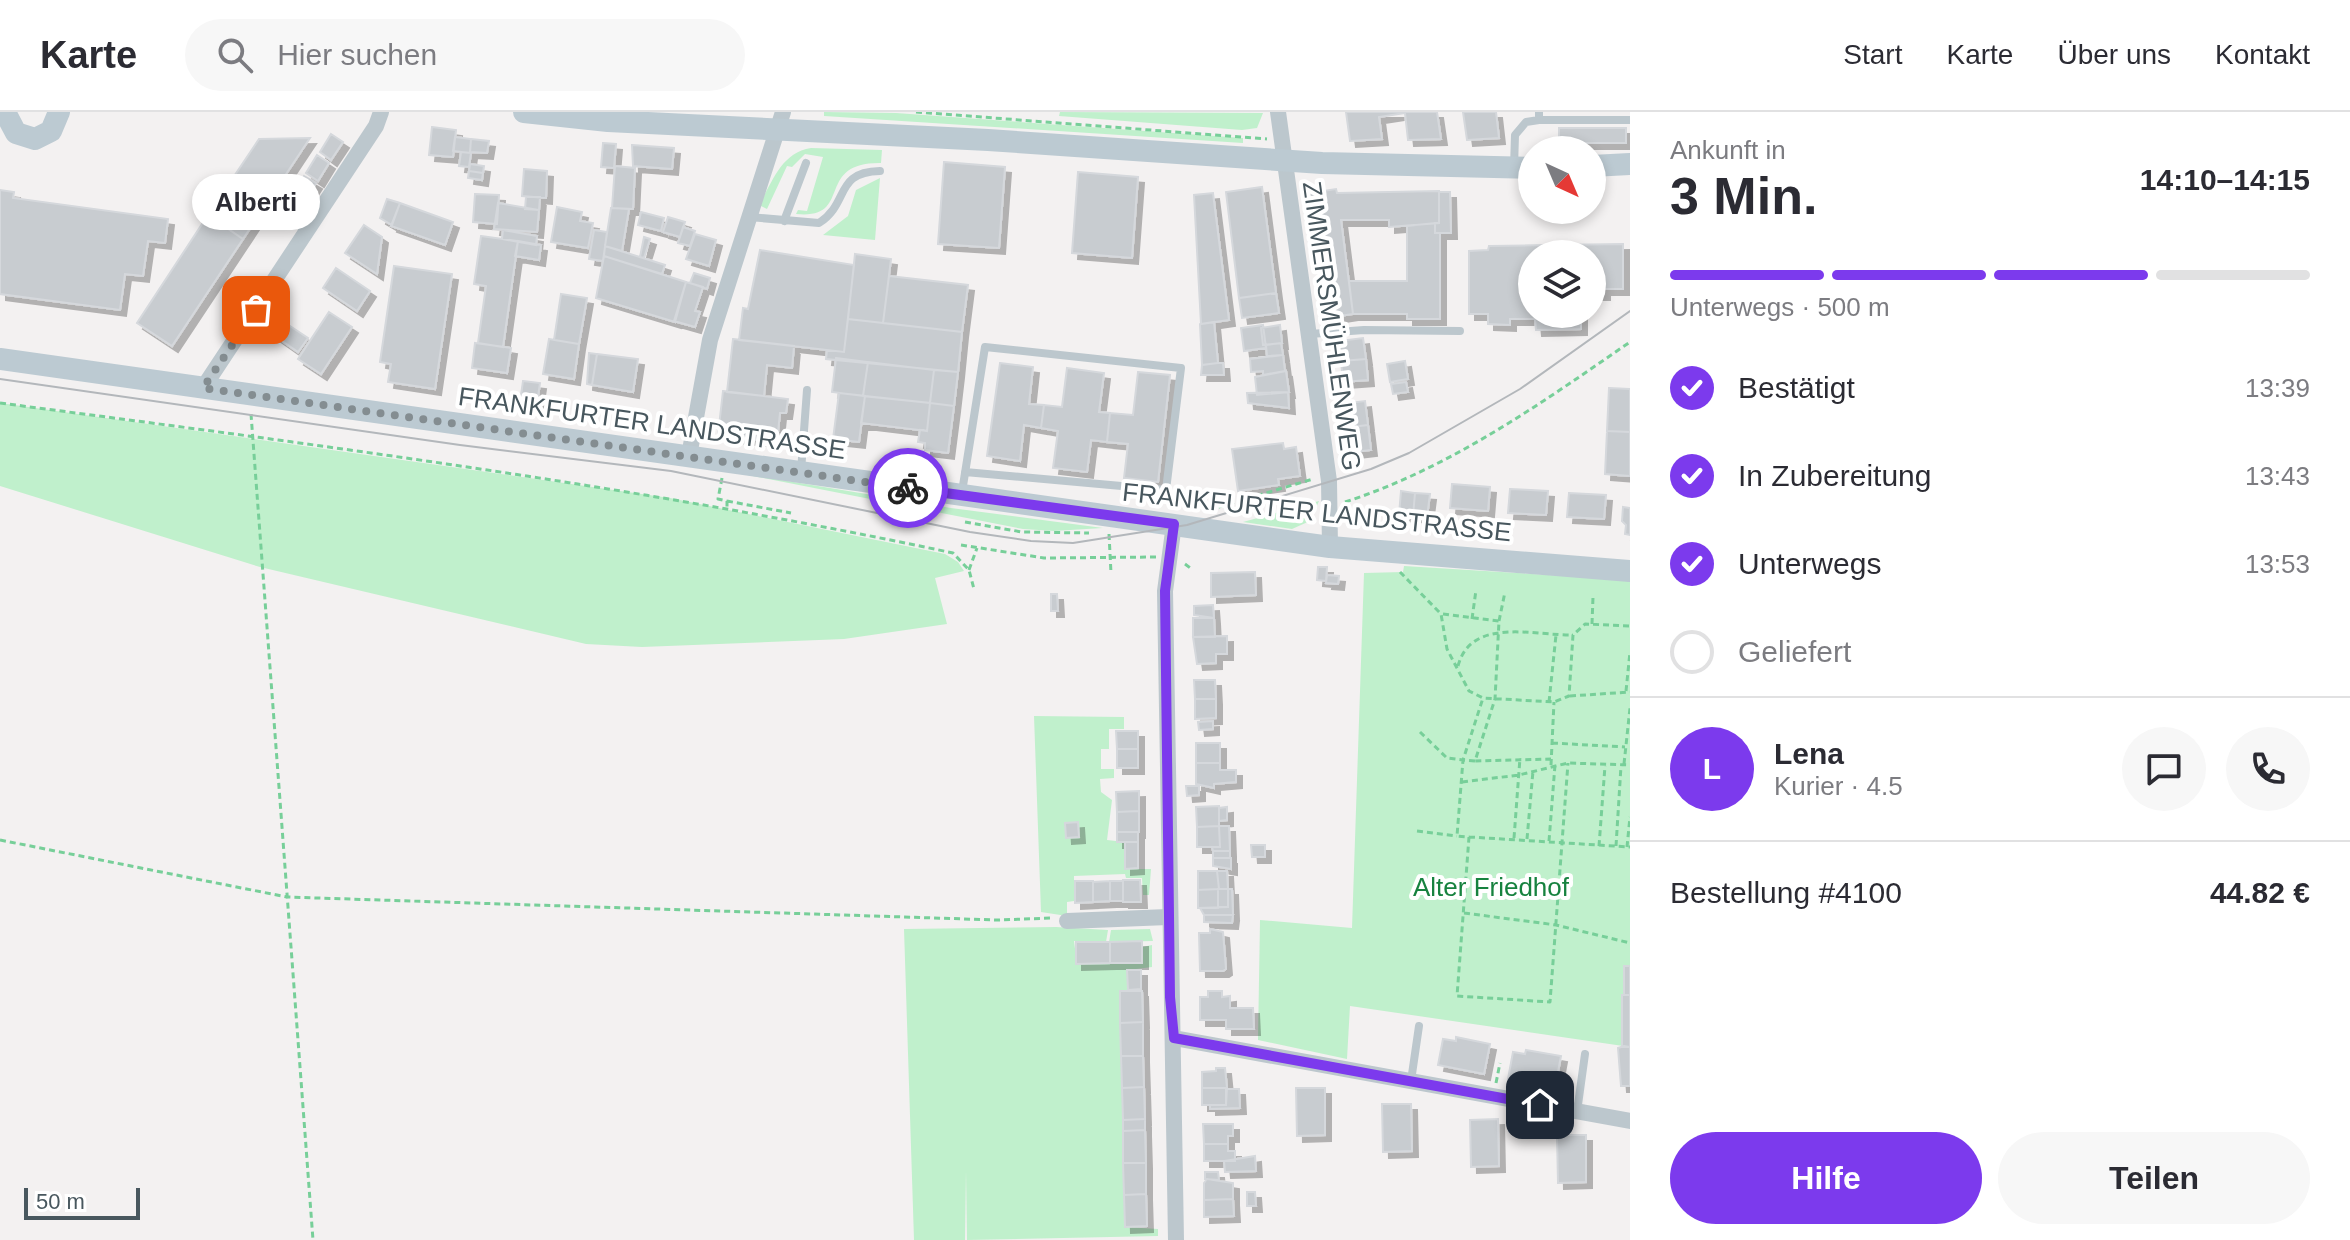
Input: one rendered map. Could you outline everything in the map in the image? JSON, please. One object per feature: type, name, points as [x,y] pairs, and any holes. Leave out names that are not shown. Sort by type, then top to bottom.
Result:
[{"type":"main road","points":[[5,124],[23,137],[43,136],[54,127],[59,112],[76,112]]},
{"type":"main road","points":[[524,112],[608,121],[780,120],[1283,150],[1518,169]]},
{"type":"main road","points":[[1606,165],[1630,164]]},
{"type":"main road","name":"FRANKFURTER LANDSTRASSE","points":[[0,359],[801,472],[961,496],[1109,524],[1174,524],[1330,547],[1630,571]]},
{"type":"street","points":[[203,388],[376,126],[381,112]]},
{"type":"street","name":"ZIMMERSMÜHLENWEG","points":[[1278,112],[1328,474],[1330,547]]},
{"type":"street","points":[[689,456],[710,340],[780,120]]},
{"type":"street","points":[[1174,524],[1168,559],[1168,917],[1170,1024],[1174,1038],[1175,1240]]},
{"type":"street","points":[[1067,921],[1168,917]]},
{"type":"street","points":[[1174,1038],[1630,1121]]},
{"type":"lane","points":[[1518,148],[1515,135],[1526,122],[1539,116],[1630,120]]},
{"type":"lane","points":[[784,221],[806,163]]},
{"type":"lane","points":[[747,217],[819,223],[836,208],[850,178],[863,171],[880,171]]},
{"type":"lane","points":[[1310,334],[1364,330],[1460,331]]},
{"type":"lane","points":[[961,496],[985,347],[1181,368],[1166,490],[965,472]]},
{"type":"lane","points":[[801,472],[807,390]]},
{"type":"lane","points":[[1411,1081],[1419,1026]]},
{"type":"lane","points":[[1577,1112],[1585,1054]]},
{"type":"path","points":[[916,112],[1283,150]]},
{"type":"path","points":[[1345,502],[1414,474],[1481,441],[1630,342]]},
{"type":"path","points":[[251,394],[313,1240]]},
{"type":"path","points":[[0,403],[253,436],[727,508],[953,553],[969,570],[974,589]]},
{"type":"path","points":[[718,460],[717,474],[723,475],[718,499],[791,513]]},
{"type":"path","points":[[1205,511],[1328,474]]},
{"type":"path","points":[[727,501],[727,508]]},
{"type":"path","points":[[965,522],[1052,535],[1109,524],[1111,573]]},
{"type":"path","points":[[961,545],[1044,558],[1168,559]]},
{"type":"path","points":[[969,570],[977,548]]},
{"type":"path","points":[[1400,572],[1441,614],[1447,649],[1458,668]]},
{"type":"path","points":[[1472,619],[1476,590]]},
{"type":"path","points":[[1475,761],[1495,699],[1499,621],[1505,592]]},
{"type":"path","points":[[1592,624],[1593,597]]},
{"type":"path","points":[[1441,614],[1499,621]]},
{"type":"path","points":[[1630,626],[1585,624],[1573,635],[1498,632],[1472,640],[1461,655],[1459,677],[1469,691],[1483,698],[1554,702],[1569,696],[1628,691],[1630,652]]},
{"type":"path","points":[[1549,702],[1556,635]]},
{"type":"path","points":[[1569,696],[1573,635]]},
{"type":"path","points":[[1457,836],[1463,760],[1483,698]]},
{"type":"path","points":[[1549,841],[1554,702]]},
{"type":"path","points":[[1616,846],[1630,708]]},
{"type":"path","points":[[1420,732],[1447,758],[1475,761],[1551,759]]},
{"type":"path","points":[[1552,743],[1625,747]]},
{"type":"path","points":[[1514,838],[1520,758]]},
{"type":"path","points":[[1462,782],[1519,775],[1533,769],[1568,763],[1630,765]]},
{"type":"path","points":[[1417,831],[1469,837],[1457,996],[1550,1002],[1568,763]]},
{"type":"path","points":[[1599,846],[1605,764]]},
{"type":"path","points":[[1527,839],[1533,769]]},
{"type":"path","points":[[1457,836],[1629,847],[1630,817]]},
{"type":"path","points":[[0,840],[287,897],[981,920],[1056,918],[1067,921]]},
{"type":"path","points":[[1464,913],[1556,925],[1630,943]]},
{"type":"green space","points":[[824,112],[896,113],[1243,138],[1243,143],[824,116]]},
{"type":"green space","points":[[1060,112],[1263,113],[1257,128],[1242,130],[1059,116]]},
{"type":"green space","points":[[811,148],[882,150],[881,163],[860,165],[847,171],[825,208],[814,213],[796,214],[798,210],[807,211],[823,157],[805,154],[792,167],[787,166],[767,209],[759,205],[785,162]]},
{"type":"green space","points":[[880,178],[875,240],[823,235],[848,216],[856,190]]},
{"type":"green space","points":[[0,403],[670,498],[945,554],[958,562],[964,571],[935,578],[947,624],[844,639],[642,647],[586,644],[260,567],[0,486]]},
{"type":"green space","points":[[722,470],[951,508],[1103,528],[1023,529]]},
{"type":"green space","points":[[1319,501],[1310,521],[1292,529],[1243,522]]},
{"type":"green space","name":"Alter Friedhof","points":[[1404,566],[1630,580],[1630,1047],[1350,1006],[1347,1059],[1258,1040],[1260,920],[1352,928],[1364,573],[1403,572]]},
{"type":"green space","points":[[1034,716],[1124,717],[1124,729],[1109,729],[1109,749],[1101,749],[1101,769],[1114,769],[1114,778],[1100,779],[1101,792],[1112,800],[1107,840],[1125,842],[1125,869],[1151,869],[1149,895],[1143,895],[1142,878],[1126,878],[1125,874],[1074,876],[1074,901],[1067,902],[1067,916],[1041,912]]},
{"type":"green space","points":[[1056,927],[1108,930],[1106,942],[1074,941],[1077,964],[1142,963],[1142,947],[1152,945],[1152,967],[1128,970],[1128,991],[1120,992],[1125,1227],[1158,1229],[1158,1236],[967,1240],[966,1171],[965,1240],[914,1240],[904,929]]},
{"type":"green space","points":[[1150,929],[1153,941],[1109,942],[1111,930]]},
{"type":"building","points":[[1346,112],[1437,112],[1441,139],[1408,140],[1405,113],[1379,117],[1382,139],[1350,141]]},
{"type":"building","points":[[1463,112],[1496,112],[1499,138],[1467,140]]},
{"type":"building","points":[[432,127],[456,130],[453,157],[429,155]]},
{"type":"building","points":[[1559,128],[1626,128],[1626,143],[1606,143],[1606,136],[1559,136]]},
{"type":"building","points":[[331,134],[343,142],[331,160],[320,152]]},
{"type":"building","points":[[455,137],[471,139],[470,153],[453,151]]},
{"type":"building","points":[[310,138],[243,239],[208,215],[259,139]]},
{"type":"building","points":[[471,139],[489,141],[487,153],[470,152]]},
{"type":"building","points":[[603,143],[616,144],[614,168],[601,167]]},
{"type":"building","points":[[632,145],[674,148],[672,169],[633,166]]},
{"type":"building","points":[[461,152],[471,153],[469,167],[459,166]]},
{"type":"building","points":[[317,155],[329,163],[318,181],[306,173]]},
{"type":"building","points":[[944,162],[1005,167],[999,248],[938,244]]},
{"type":"building","points":[[470,164],[484,166],[483,173],[469,171]]},
{"type":"building","points":[[615,166],[635,168],[633,209],[612,208]]},
{"type":"building","points":[[524,169],[547,171],[546,198],[522,196]]},
{"type":"building","points":[[469,171],[483,173],[482,180],[468,178]]},
{"type":"building","points":[[1078,172],[1138,177],[1132,258],[1072,253]]},
{"type":"building","points":[[304,176],[316,183],[304,201],[293,193]]},
{"type":"building","points":[[1262,187],[1276,293],[1239,298],[1226,192]]},
{"type":"building","points":[[1336,189],[1337,193],[1439,191],[1439,223],[1389,227],[1389,220],[1341,220],[1353,314],[1326,318],[1309,193]]},
{"type":"building","points":[[0,190],[14,192],[13,198],[168,219],[165,243],[148,241],[143,276],[125,274],[120,310],[0,294]]},
{"type":"building","points":[[1439,192],[1450,192],[1451,233],[1435,233],[1435,223],[1439,223]]},
{"type":"building","points":[[1213,193],[1229,320],[1201,324],[1194,195]]},
{"type":"building","points":[[475,194],[499,195],[497,224],[473,222]]},
{"type":"building","points":[[291,195],[302,203],[291,220],[279,213]]},
{"type":"building","points":[[526,197],[540,197],[539,210],[525,209]]},
{"type":"building","points":[[387,199],[400,203],[392,225],[380,218]]},
{"type":"building","points":[[400,203],[453,222],[445,245],[391,226]]},
{"type":"building","points":[[498,203],[539,210],[537,232],[494,229]]},
{"type":"building","points":[[557,207],[582,212],[580,221],[593,223],[588,248],[551,242]]},
{"type":"building","points":[[611,208],[629,209],[622,251],[605,246]]},
{"type":"building","points":[[641,212],[664,218],[661,231],[638,225]]},
{"type":"building","points":[[208,215],[243,239],[172,346],[137,323]]},
{"type":"building","points":[[668,217],[685,222],[680,237],[663,232]]},
{"type":"building","points":[[1435,223],[1435,233],[1440,233],[1440,319],[1407,319],[1407,314],[1353,314],[1349,281],[1407,281],[1407,226]]},
{"type":"building","points":[[364,225],[382,237],[377,274],[345,253]]},
{"type":"building","points":[[683,227],[695,231],[690,246],[678,243]]},
{"type":"building","points":[[503,230],[537,236],[536,245],[502,239]]},
{"type":"building","points":[[594,230],[607,232],[603,261],[589,259]]},
{"type":"building","points":[[695,234],[716,240],[709,266],[686,259]]},
{"type":"building","points":[[481,236],[518,241],[503,347],[478,343],[486,286],[474,284]]},
{"type":"building","points":[[644,237],[650,239],[644,258],[640,257]]},
{"type":"building","points":[[518,241],[541,245],[539,260],[515,256]]},
{"type":"building","points":[[1606,244],[1623,244],[1623,289],[1606,289]]},
{"type":"building","points":[[605,246],[665,265],[662,274],[604,256]]},
{"type":"building","points":[[1489,246],[1518,246],[1518,319],[1510,319],[1510,325],[1488,324],[1488,314],[1469,314],[1469,251],[1488,250]]},
{"type":"building","points":[[760,250],[854,265],[844,352],[739,340],[743,308],[748,309]]},
{"type":"building","points":[[855,254],[891,259],[883,323],[848,319]]},
{"type":"building","points":[[604,256],[686,282],[675,322],[596,298]]},
{"type":"building","points":[[394,266],[452,274],[435,389],[388,382],[391,364],[380,362]]},
{"type":"building","points":[[336,268],[370,291],[357,311],[323,288]]},
{"type":"building","points":[[694,273],[710,278],[707,289],[690,283]]},
{"type":"building","points":[[889,276],[968,285],[962,332],[883,323]]},
{"type":"building","points":[[686,282],[703,287],[695,311],[700,312],[695,327],[674,321]]},
{"type":"building","points":[[1276,293],[1279,313],[1242,318],[1239,298]]},
{"type":"building","points":[[561,294],[587,298],[579,344],[554,340]]},
{"type":"building","points":[[329,312],[352,327],[321,374],[298,359]]},
{"type":"building","points":[[848,319],[962,332],[958,372],[826,359],[827,350],[844,352]]},
{"type":"building","points":[[284,322],[308,338],[298,352],[275,336]]},
{"type":"building","points":[[1214,322],[1218,363],[1202,365],[1200,324]]},
{"type":"building","points":[[1263,325],[1266,348],[1244,351],[1241,328]]},
{"type":"building","points":[[1280,325],[1282,343],[1263,345],[1261,328]]},
{"type":"building","points":[[1536,328],[1581,328],[1581,329]]},
{"type":"building","points":[[1363,338],[1366,359],[1341,361],[1339,341]]},
{"type":"building","points":[[549,339],[579,344],[574,379],[543,374]]},
{"type":"building","points":[[733,339],[794,346],[792,368],[767,365],[764,396],[727,392]]},
{"type":"building","points":[[475,343],[511,348],[507,373],[472,368]]},
{"type":"building","points":[[1281,343],[1283,355],[1267,356],[1266,345]]},
{"type":"building","points":[[589,353],[597,354],[592,385],[587,384]]},
{"type":"building","points":[[597,354],[638,359],[633,392],[592,385]]},
{"type":"building","points":[[1283,355],[1285,371],[1263,375],[1263,371],[1251,372],[1250,359]]},
{"type":"building","points":[[836,358],[868,362],[863,396],[832,392]]},
{"type":"building","points":[[1366,359],[1368,380],[1343,382],[1341,361]]},
{"type":"building","points":[[1405,361],[1408,379],[1390,382],[1387,364]]},
{"type":"building","points":[[868,362],[934,370],[930,403],[863,396]]},
{"type":"building","points":[[1000,363],[1033,367],[1029,404],[1044,405],[1041,428],[1024,425],[1020,461],[987,456]]},
{"type":"building","points":[[1223,363],[1224,375],[1201,375],[1202,365]]},
{"type":"building","points":[[1067,368],[1104,373],[1099,412],[1110,413],[1107,442],[1091,440],[1087,472],[1053,468],[1058,431],[1041,428],[1044,405],[1062,407]]},
{"type":"building","points":[[934,370],[958,372],[954,406],[930,403]]},
{"type":"building","points":[[1286,371],[1289,392],[1257,395],[1255,377]]},
{"type":"building","points":[[1138,372],[1170,375],[1158,482],[1124,478],[1128,444],[1107,442],[1110,413],[1133,415]]},
{"type":"building","points":[[523,381],[540,383],[537,404],[520,402]]},
{"type":"building","points":[[1406,382],[1408,392],[1393,394],[1391,384]]},
{"type":"building","points":[[1609,388],[1630,389],[1630,432],[1607,431]]},
{"type":"building","points":[[723,391],[788,399],[786,413],[780,413],[777,442],[718,435]]},
{"type":"building","points":[[1288,392],[1289,408],[1248,403],[1247,393]]},
{"type":"building","points":[[839,393],[865,396],[859,442],[833,439]]},
{"type":"building","points":[[865,396],[930,403],[927,431],[861,423]]},
{"type":"building","points":[[1365,401],[1368,425],[1343,428],[1340,404]]},
{"type":"building","points":[[930,403],[954,406],[948,453],[925,450],[925,443],[918,442],[920,430],[927,431]]},
{"type":"building","points":[[1368,425],[1371,450],[1346,453],[1343,428]]},
{"type":"building","points":[[1607,431],[1630,432],[1630,476],[1605,474]]},
{"type":"building","points":[[1283,443],[1284,449],[1296,447],[1300,476],[1278,479],[1279,485],[1238,491],[1232,449]]},
{"type":"building","points":[[1452,484],[1490,487],[1488,511],[1450,508]]},
{"type":"building","points":[[1510,489],[1548,491],[1546,515],[1508,513]]},
{"type":"building","points":[[1401,491],[1415,493],[1413,516],[1399,515]]},
{"type":"building","points":[[1415,493],[1430,494],[1427,517],[1413,516]]},
{"type":"building","points":[[1569,493],[1606,495],[1604,519],[1567,517]]},
{"type":"building","points":[[1623,507],[1630,508],[1630,535],[1625,534]]},
{"type":"building","points":[[1318,567],[1327,567],[1326,581],[1317,580]]},
{"type":"building","points":[[1255,572],[1256,595],[1211,597],[1211,573]]},
{"type":"building","points":[[1327,575],[1339,576],[1338,584],[1326,583]]},
{"type":"building","points":[[1051,594],[1057,594],[1058,611],[1051,611]]},
{"type":"building","points":[[1213,605],[1214,618],[1194,615],[1194,606]]},
{"type":"building","points":[[1193,618],[1214,618],[1215,637],[1193,637]]},
{"type":"building","points":[[1227,636],[1227,654],[1216,654],[1216,663],[1197,664],[1193,637]]},
{"type":"building","points":[[1194,680],[1215,680],[1216,699],[1195,699]]},
{"type":"building","points":[[1195,699],[1216,699],[1216,718],[1195,719]]},
{"type":"building","points":[[1213,721],[1213,729],[1199,730],[1198,722]]},
{"type":"building","points":[[1116,731],[1138,731],[1138,749],[1117,749]]},
{"type":"building","points":[[1196,743],[1220,743],[1220,763],[1196,763]]},
{"type":"building","points":[[1117,749],[1138,749],[1138,768],[1117,768]]},
{"type":"building","points":[[1196,763],[1220,763],[1220,770],[1236,770],[1236,782],[1214,784],[1214,788],[1196,784]]},
{"type":"building","points":[[1186,786],[1199,786],[1199,795],[1187,796]]},
{"type":"building","points":[[1139,791],[1139,811],[1117,812],[1116,792]]},
{"type":"building","points":[[1219,806],[1219,826],[1197,827],[1196,807]]},
{"type":"building","points":[[1227,807],[1227,820],[1219,821],[1219,808]]},
{"type":"building","points":[[1139,811],[1139,832],[1117,832],[1117,812]]},
{"type":"building","points":[[1078,822],[1079,837],[1066,838],[1065,823]]},
{"type":"building","points":[[1219,826],[1220,847],[1197,847],[1197,827]]},
{"type":"building","points":[[1219,826],[1229,826],[1230,851],[1213,851],[1212,847],[1220,847]]},
{"type":"building","points":[[1117,832],[1138,832],[1138,842],[1117,842]]},
{"type":"building","points":[[1125,842],[1138,842],[1138,868],[1125,869]]},
{"type":"building","points":[[1251,845],[1265,845],[1265,857],[1252,857]]},
{"type":"building","points":[[1213,851],[1230,851],[1230,858],[1213,858]]},
{"type":"building","points":[[1213,858],[1231,858],[1231,869],[1213,866]]},
{"type":"building","points":[[1198,871],[1217,871],[1219,889],[1198,890]]},
{"type":"building","points":[[1217,871],[1227,871],[1228,889],[1219,889]]},
{"type":"building","points":[[1123,880],[1140,880],[1141,902],[1123,902]]},
{"type":"building","points":[[1075,881],[1093,881],[1093,902],[1075,903]]},
{"type":"building","points":[[1110,881],[1123,881],[1123,901],[1110,901]]},
{"type":"building","points":[[1110,881],[1110,901],[1093,902],[1093,882]]},
{"type":"building","points":[[1218,889],[1228,889],[1228,907],[1218,907]]},
{"type":"building","points":[[1218,889],[1218,908],[1198,908],[1198,890]]},
{"type":"building","points":[[1228,889],[1232,889],[1233,915],[1204,915],[1200,908],[1228,907]]},
{"type":"building","points":[[1204,915],[1233,915],[1232,923],[1204,922]]},
{"type":"building","points":[[1210,929],[1223,932],[1226,969],[1223,971],[1200,971],[1199,933],[1210,933]]},
{"type":"building","points":[[1142,941],[1142,963],[1110,963],[1110,942]]},
{"type":"building","points":[[1076,942],[1110,942],[1110,963],[1076,964]]},
{"type":"building","points":[[1624,966],[1630,966],[1630,995],[1624,995]]},
{"type":"building","points":[[1127,970],[1141,970],[1141,989],[1128,990]]},
{"type":"building","points":[[1120,991],[1142,991],[1143,1022],[1120,1023]]},
{"type":"building","points":[[1208,991],[1222,991],[1222,997],[1230,996],[1230,1008],[1253,1008],[1254,1029],[1226,1029],[1226,1020],[1200,1020],[1200,997],[1208,997]]},
{"type":"building","points":[[1622,995],[1630,995],[1630,1047],[1622,1047]]},
{"type":"building","points":[[1143,1022],[1143,1056],[1121,1056],[1120,1023]]},
{"type":"building","points":[[1456,1037],[1490,1044],[1484,1074],[1438,1065],[1443,1039],[1456,1041]]},
{"type":"building","points":[[1630,1047],[1630,1086],[1621,1086],[1618,1048]]},
{"type":"building","points":[[1526,1050],[1561,1056],[1555,1088],[1508,1079],[1513,1052],[1525,1054]]},
{"type":"building","points":[[1121,1056],[1143,1056],[1144,1087],[1122,1088]]},
{"type":"building","points":[[1216,1068],[1225,1068],[1227,1088],[1202,1088],[1202,1072],[1216,1071]]},
{"type":"building","points":[[1144,1087],[1145,1119],[1123,1120],[1122,1088]]},
{"type":"building","points":[[1202,1088],[1227,1088],[1226,1105],[1202,1105]]},
{"type":"building","points":[[1296,1088],[1325,1088],[1325,1135],[1297,1136]]},
{"type":"building","points":[[1226,1089],[1239,1089],[1240,1108],[1210,1109],[1210,1105],[1226,1105]]},
{"type":"building","points":[[1382,1104],[1411,1104],[1412,1151],[1383,1152]]},
{"type":"building","points":[[1145,1119],[1145,1130],[1123,1131],[1123,1120]]},
{"type":"building","points":[[1498,1119],[1499,1166],[1471,1167],[1470,1120]]},
{"type":"building","points":[[1203,1124],[1233,1124],[1233,1136],[1228,1136],[1228,1144],[1204,1144]]},
{"type":"building","points":[[1145,1130],[1146,1163],[1123,1163],[1123,1131]]},
{"type":"building","points":[[1557,1135],[1586,1135],[1586,1182],[1558,1183]]},
{"type":"building","points":[[1204,1144],[1228,1144],[1228,1151],[1235,1151],[1235,1161],[1204,1161]]},
{"type":"building","points":[[1255,1156],[1256,1171],[1225,1172],[1224,1161]]},
{"type":"building","points":[[1123,1163],[1146,1163],[1146,1194],[1124,1195]]},
{"type":"building","points":[[1205,1172],[1218,1172],[1219,1180],[1205,1179]]},
{"type":"building","points":[[1207,1179],[1233,1183],[1233,1199],[1204,1200],[1204,1183]]},
{"type":"building","points":[[1247,1192],[1255,1192],[1256,1206],[1247,1206]]},
{"type":"building","points":[[1146,1194],[1147,1226],[1125,1227],[1124,1195]]},
{"type":"building","points":[[1233,1199],[1234,1216],[1204,1217],[1204,1200]]},
{"type":"tram line","points":[[0,379],[460,445],[671,471],[970,532],[1031,541],[1073,543],[1187,525],[1371,469],[1409,453],[1520,389],[1630,311]]},
{"type":"way so far","points":[[256,310],[203,388],[908,488]]},
{"type":"place","name":"Alberti","points":[[256,310]]},
{"type":"route","points":[[908,488],[1110,518],[1174,524],[1165,591],[1170,1024],[1174,1038],[1540,1105]]}]
